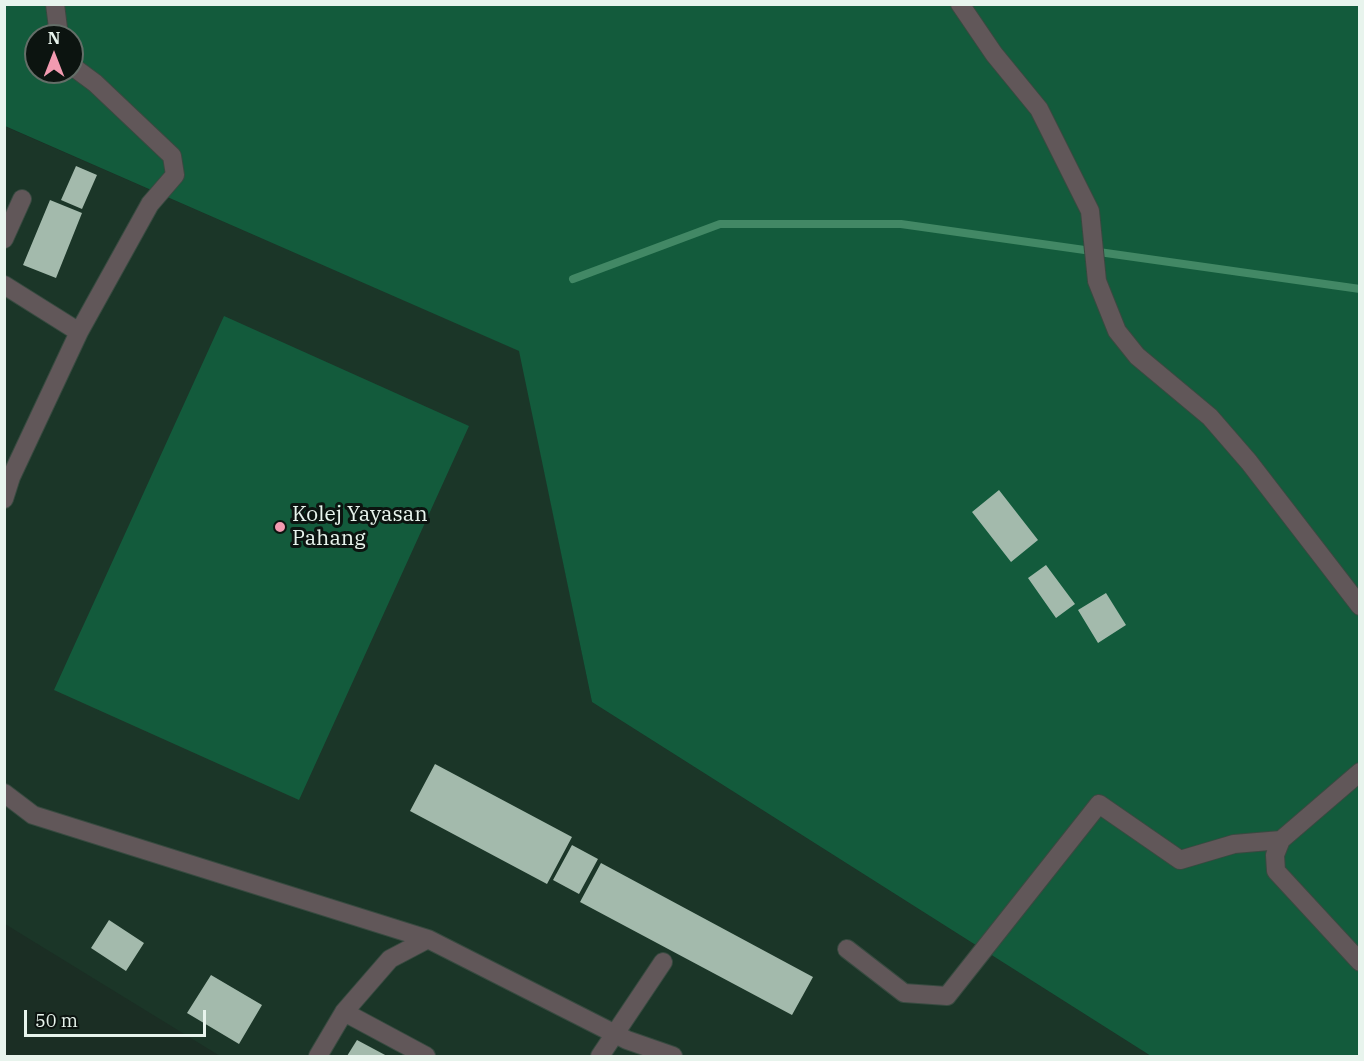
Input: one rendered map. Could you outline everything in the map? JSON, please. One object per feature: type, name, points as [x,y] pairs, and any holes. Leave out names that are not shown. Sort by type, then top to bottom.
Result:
[{"type":"street","points":[[55,4],[58,24]]},
{"type":"street","points":[[960,4],[994,54],[1039,109],[1090,211],[1097,281],[1117,331],[1137,356],[1210,417],[1250,462],[1359,606]]},
{"type":"street","points":[[4,499],[8,476],[79,332],[150,204],[175,175],[172,156],[84,75]]},
{"type":"street","points":[[4,239],[22,199]]},
{"type":"street","points":[[4,285],[79,332]]},
{"type":"street","points":[[1359,772],[1281,840],[1275,855],[1276,872],[1359,962]]},
{"type":"street","points":[[4,793],[33,815],[112,838],[315,906],[428,939],[615,1034],[673,1056]]},
{"type":"street","points":[[847,949],[904,993],[947,996],[1099,804],[1180,860],[1234,844],[1281,840]]},
{"type":"street","points":[[318,1056],[344,1012],[390,959],[428,939]]},
{"type":"street","points":[[600,1056],[663,962]]},
{"type":"street","points":[[344,1012],[426,1056]]},
{"type":"shaded area","name":"Kolej Yayasan Pahang","points":[[4,126],[520,351],[592,702],[1151,1056],[220,1056],[5,924]]},
{"type":"green space","points":[[5,5],[1359,5],[1359,1056],[1151,1056],[592,702],[519,351],[5,126]]},
{"type":"green space","points":[[224,316],[469,426],[299,800],[54,690]]},
{"type":"building","points":[[76,166],[97,175],[82,209],[61,200]]},
{"type":"building","points":[[50,200],[82,213],[56,278],[23,265]]},
{"type":"building","points":[[999,490],[1038,540],[1011,562],[972,512]]},
{"type":"building","points":[[1046,565],[1075,604],[1056,618],[1028,578]]},
{"type":"building","points":[[1106,593],[1126,625],[1098,643],[1078,610]]},
{"type":"building","points":[[435,764],[572,837],[547,884],[410,811]]},
{"type":"building","points":[[572,845],[598,859],[579,894],[553,880]]},
{"type":"building","points":[[601,863],[813,977],[792,1015],[580,902]]},
{"type":"building","points":[[109,920],[144,943],[126,971],[91,948]]},
{"type":"building","points":[[211,975],[262,1005],[239,1044],[187,1013]]},
{"type":"building","points":[[357,1040],[387,1056],[347,1056]]},
{"type":"waterway","points":[[573,279],[720,224],[901,224],[1360,289]]},
{"type":"place","name":"Kolej Yayasan Pahang","points":[[280,527]]}]
